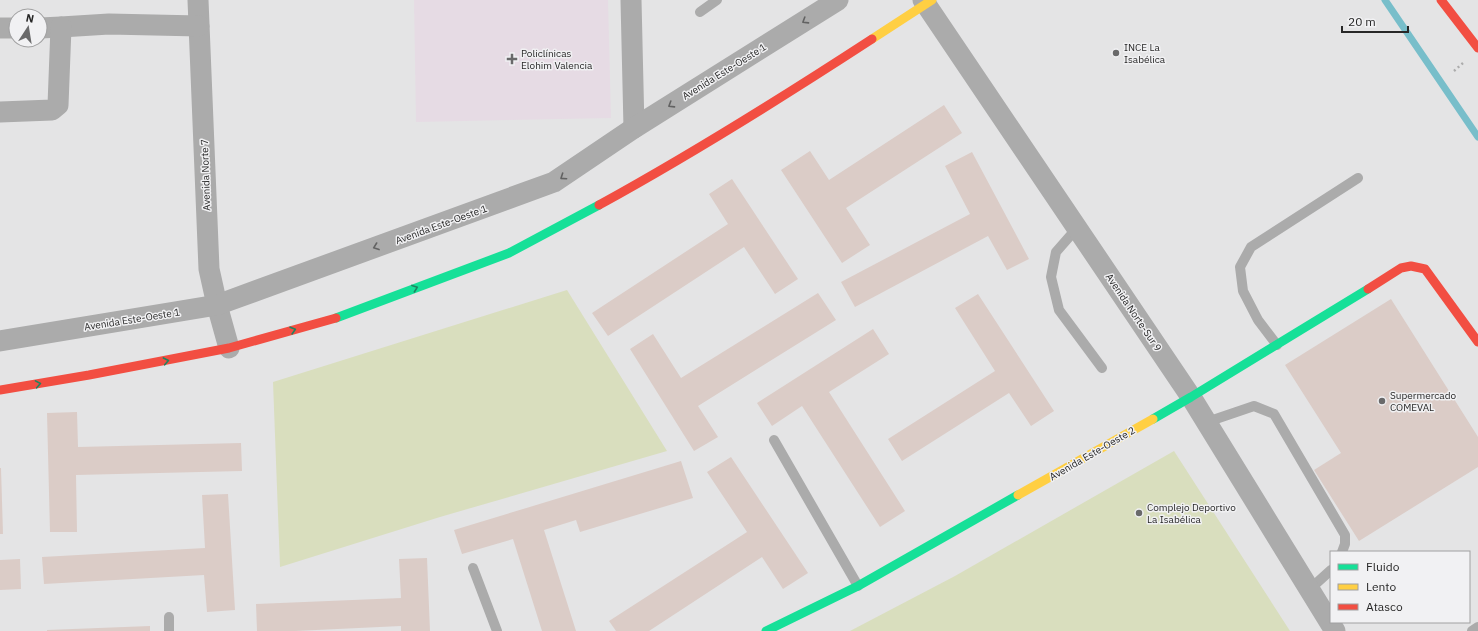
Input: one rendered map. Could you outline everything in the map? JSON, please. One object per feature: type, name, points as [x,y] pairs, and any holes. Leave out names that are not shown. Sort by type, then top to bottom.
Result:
[{"type":"street","name":"Avenida Norte 7","points":[[198,0],[209,269],[217,305],[230,348]]},
{"type":"street","points":[[631,0],[634,128]]},
{"type":"street","name":"Avenida Este-Oeste 1","points":[[0,341],[217,305],[554,182],[634,128],[838,0]]},
{"type":"street","points":[[1442,0],[1453,17],[1478,48]]},
{"type":"street","points":[[0,390],[82,377],[230,348],[331,320],[509,253],[648,178],[818,74],[927,1]]},
{"type":"street","name":"Avenida Norte-Sur 9","points":[[927,1],[1191,397],[1330,623]]},
{"type":"street","points":[[48,28],[108,24],[199,26]]},
{"type":"street","points":[[0,112],[52,110],[58,105],[61,28]]},
{"type":"street","name":"Avenida Este-Oeste 2","points":[[766,631],[858,586],[1191,397],[1401,268],[1411,266],[1425,270],[1478,342]]},
{"type":"lane","points":[[700,12],[717,0]]},
{"type":"lane","points":[[1277,345],[1258,320],[1243,291],[1240,267],[1251,247],[1358,178]]},
{"type":"lane","points":[[1077,228],[1056,252],[1051,277],[1059,310],[1102,368]]},
{"type":"lane","points":[[1207,422],[1254,406],[1274,414],[1345,535],[1345,544],[1342,551]]},
{"type":"lane","points":[[774,440],[858,586]]},
{"type":"lane","points":[[473,568],[497,631]]},
{"type":"lane","points":[[1310,590],[1330,571]]},
{"type":"lane","points":[[169,618],[169,631]]},
{"type":"lane","points":[[1472,631],[1478,627]]},
{"type":"shaded area","name":"Policlínicas Elohim Valencia","points":[[414,0],[608,0],[611,118],[416,122]]},
{"type":"green space","points":[[567,290],[667,451],[440,517],[280,567],[273,382]]},
{"type":"green space","name":"Complejo Deportivo La Isabélica","points":[[1174,451],[1290,631],[850,631],[955,576]]},
{"type":"building","points":[[944,105],[962,133],[846,208],[870,245],[842,263],[781,170],[810,151],[829,180]]},
{"type":"building","points":[[972,152],[1029,259],[1007,270],[988,236],[855,307],[841,282],[970,214],[945,166]]},
{"type":"building","points":[[732,179],[798,279],[775,294],[744,247],[608,336],[592,313],[728,224],[709,194]]},
{"type":"building","points":[[818,293],[836,320],[698,406],[718,437],[694,451],[630,349],[653,334],[681,378]]},
{"type":"building","points":[[978,294],[1054,411],[1031,426],[1009,393],[902,461],[888,439],[995,371],[955,308]]},
{"type":"building","name":"Supermercado COMEVAL","points":[[1391,299],[1478,437],[1478,467],[1359,541],[1314,470],[1341,453],[1285,365]]},
{"type":"building","points":[[873,329],[889,354],[829,392],[905,511],[880,527],[802,406],[772,426],[757,403]]},
{"type":"building","points":[[77,412],[78,447],[241,443],[242,471],[76,475],[77,532],[50,532],[47,413]]},
{"type":"building","points":[[731,457],[808,573],[783,589],[762,557],[649,631],[616,631],[609,621],[747,532],[707,472]]},
{"type":"building","points":[[681,461],[693,498],[580,532],[576,520],[544,530],[576,631],[542,631],[513,539],[462,554],[454,530]]},
{"type":"building","points":[[1,468],[3,534],[0,534]]},
{"type":"building","points":[[228,494],[235,610],[207,612],[204,575],[44,584],[42,557],[205,548],[202,495]]},
{"type":"building","points":[[427,558],[430,631],[401,631],[401,626],[295,631],[257,631],[256,604],[401,598],[399,559]]},
{"type":"building","points":[[20,559],[21,589],[0,590],[0,560]]},
{"type":"building","points":[[150,626],[150,631],[47,631],[47,630]]},
{"type":"waterway","points":[[1385,0],[1478,137]]},
{"type":"traffic: fast","points":[[336,318],[509,253],[599,205]]},
{"type":"traffic: fast","points":[[1153,419],[1368,289]]},
{"type":"traffic: fast","points":[[766,631],[858,586],[1018,495]]},
{"type":"traffic: slow","points":[[872,39],[932,0]]},
{"type":"traffic: slow","points":[[1018,495],[1153,419]]},
{"type":"traffic: jam","points":[[1441,0],[1478,48]]},
{"type":"traffic: jam","points":[[599,205],[737,125],[872,39]]},
{"type":"traffic: jam","points":[[1368,289],[1401,268],[1411,266],[1425,269],[1478,342]]},
{"type":"traffic: jam","points":[[0,390],[89,375],[229,348],[336,318]]},
{"type":"place","name":"INCE La Isabélica","points":[[1116,53]]},
{"type":"place","name":"Policlínicas Elohim Valencia","points":[[512,59]]},
{"type":"place","name":"Supermercado COMEVAL","points":[[1382,401]]},
{"type":"place","name":"Complejo Deportivo La Isabélica","points":[[1139,513]]}]
